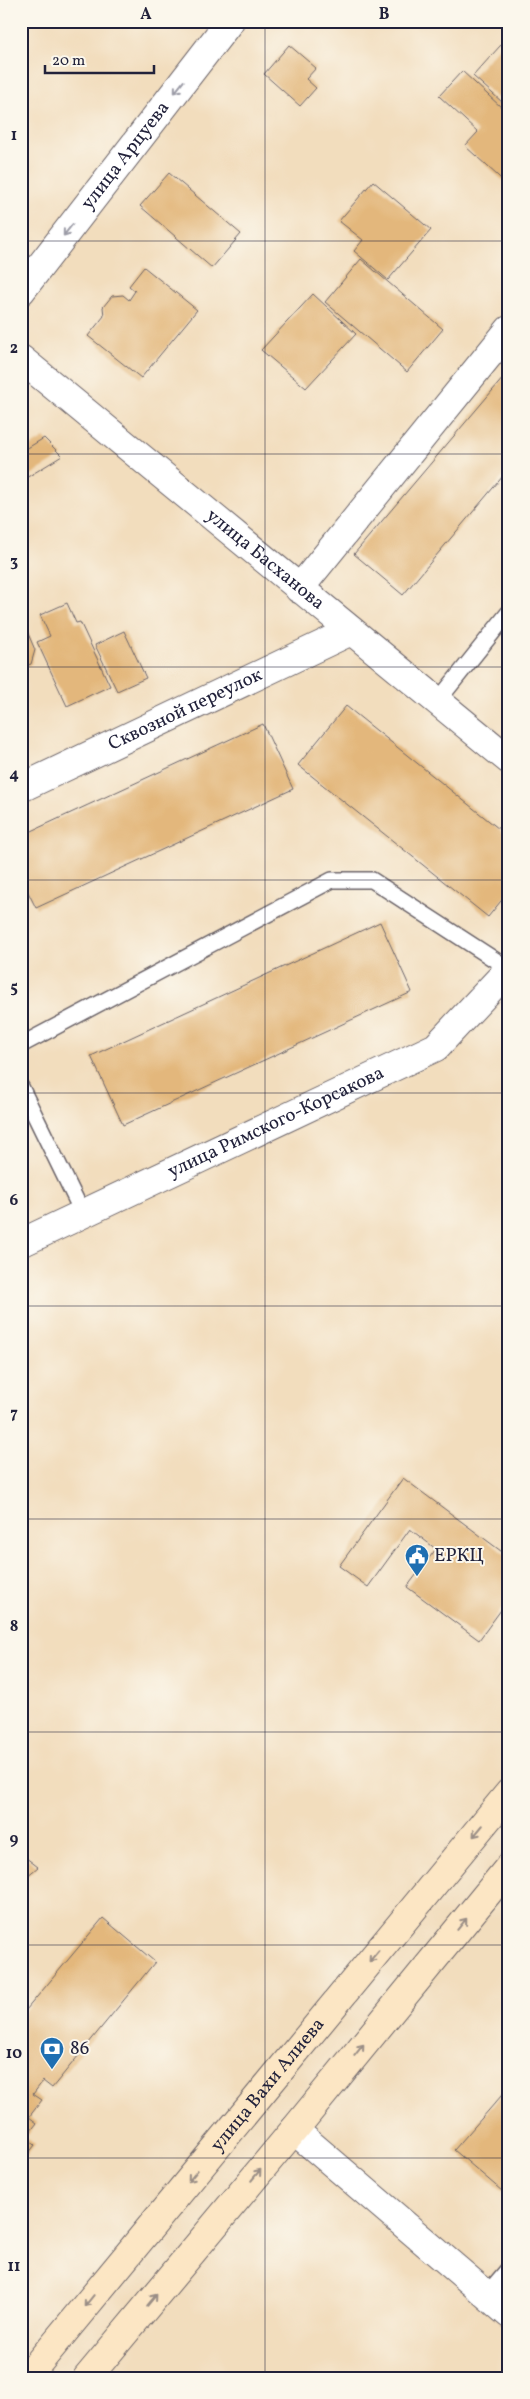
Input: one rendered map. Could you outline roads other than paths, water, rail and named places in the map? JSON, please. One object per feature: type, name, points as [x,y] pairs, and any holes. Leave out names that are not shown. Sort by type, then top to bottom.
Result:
[{"type":"main road","name":"улица Вахи Алиева","points":[[26,2378],[509,1793]]},
{"type":"main road","points":[[87,2378],[294,2130],[509,1867]]},
{"type":"street","name":"улица Арцуева","points":[[21,291],[230,21]]},
{"type":"street","points":[[299,589],[509,330]]},
{"type":"street","name":"улица Басханова","points":[[21,359],[509,760]]},
{"type":"street","name":"Сквозной переулок","points":[[21,788],[351,632]]},
{"type":"street","name":"улица Римского-Корсакова","points":[[21,1243],[436,1047],[509,969]]},
{"type":"street","points":[[294,2130],[509,2314]]},
{"type":"lane","points":[[438,702],[509,612]]},
{"type":"lane","points":[[21,1045],[332,880],[372,880],[509,969]]},
{"type":"lane","points":[[21,1087],[83,1214]]},
{"type":"lane","points":[[486,2294],[509,2268]]},
{"type":"place","name":"ЕРКЦ","points":[[417,1577]]},
{"type":"place","name":"86","points":[[52,2070]]}]
